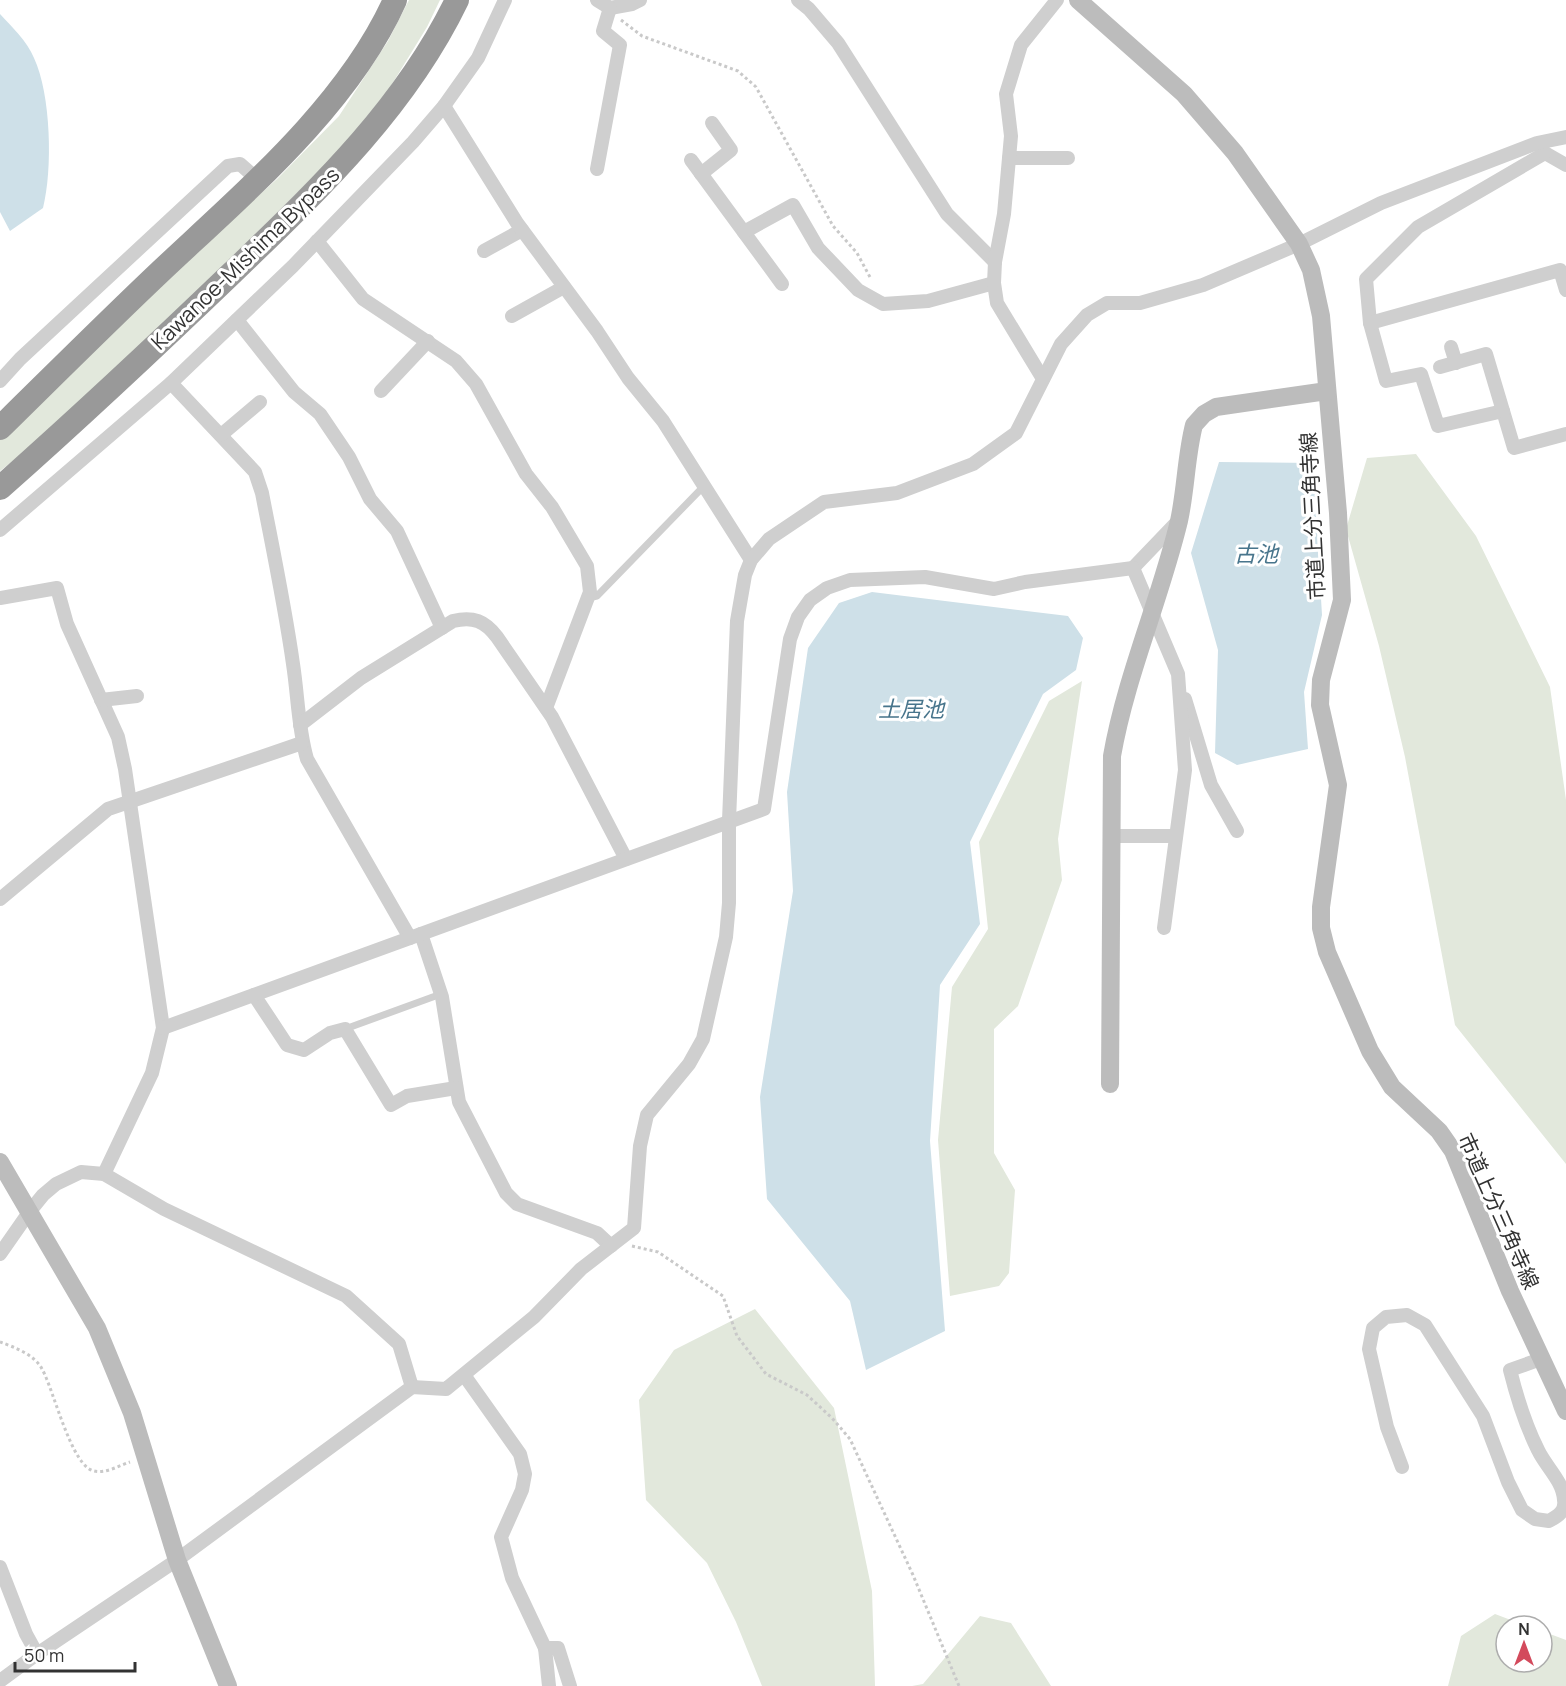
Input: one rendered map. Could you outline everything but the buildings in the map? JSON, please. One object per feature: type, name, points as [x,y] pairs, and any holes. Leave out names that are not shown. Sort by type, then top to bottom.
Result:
[{"type":"highway","points":[[0,428],[108,320],[258,180],[334,98],[366,53],[395,0]]},
{"type":"highway","name":"Kawanoe-Mishima Bypass","points":[[0,488],[189,314],[327,181],[367,137],[395,100],[422,61],[457,0]]},
{"type":"street","points":[[0,530],[171,383],[317,241],[413,142],[444,106],[478,58],[505,0]]},
{"type":"street","points":[[597,0],[610,8],[632,4],[640,0]]},
{"type":"street","points":[[798,0],[809,9],[838,43],[947,214],[995,262]]},
{"type":"street","points":[[1043,379],[997,303],[994,283],[995,262],[1004,214],[1011,136],[1006,94],[1022,45],[1057,0]]},
{"type":"street","name":"市道上分三角寺線","points":[[1078,0],[1184,93],[1235,153],[1299,244],[1311,270],[1322,315],[1338,513],[1342,600],[1322,680],[1320,705],[1338,785],[1321,907],[1322,928],[1328,952],[1370,1051],[1392,1087],[1438,1131],[1452,1151],[1540,1359],[1566,1411]]},
{"type":"street","points":[[597,169],[620,45],[603,32],[610,8]]},
{"type":"street","points":[[444,106],[522,230],[628,378],[663,421],[751,560]]},
{"type":"street","points":[[701,174],[731,150],[712,123]]},
{"type":"street","points":[[0,1681],[177,1560],[412,1387],[446,1389],[534,1317],[581,1269],[634,1228],[640,1146],[647,1115],[689,1064],[704,1039],[726,937],[729,903],[729,821],[737,621],[745,575],[751,560],[769,539],[824,502],[897,493],[973,464],[1016,433],[1061,344],[1087,315],[1107,303],[1140,303],[1203,285],[1299,244],[1381,203],[1541,148],[1566,137]]},
{"type":"street","points":[[1541,148],[1566,165]]},
{"type":"street","points":[[1503,411],[1438,426],[1421,374],[1386,381],[1370,323],[1366,279],[1418,227],[1541,148]]},
{"type":"street","points":[[1009,158],[1068,158]]},
{"type":"street","points":[[691,160],[782,284]]},
{"type":"street","points":[[0,381],[20,359],[228,166],[240,164],[258,180]]},
{"type":"street","points":[[744,232],[793,205],[818,248],[858,290],[883,304],[928,301],[994,283]]},
{"type":"street","points":[[484,251],[522,230]]},
{"type":"street","points":[[317,241],[363,299],[456,360],[476,384],[526,474],[552,507],[587,566],[590,592],[546,708]]},
{"type":"street","points":[[1370,323],[1560,270],[1566,290]]},
{"type":"street","points":[[512,316],[564,287]]},
{"type":"street","points":[[237,320],[294,392],[320,414],[343,448],[370,499],[397,531],[442,628]]},
{"type":"street","points":[[381,391],[428,341]]},
{"type":"street","points":[[1451,347],[1456,363]]},
{"type":"street","points":[[1440,368],[1486,354],[1514,448],[1566,434]]},
{"type":"street","points":[[171,383],[255,472],[262,493],[294,666],[302,743],[307,759],[415,936],[441,994],[459,1102],[506,1193],[517,1204],[597,1233],[613,1244]]},
{"type":"street","points":[[1110,1083],[1112,756],[1117,725],[1179,520],[1194,425],[1216,406],[1327,391]]},
{"type":"street","points":[[221,435],[260,402]]},
{"type":"street","points":[[163,1028],[764,809],[790,639],[798,617],[810,600],[827,588],[850,580],[925,577],[994,589],[1024,582],[1133,568],[1179,520]]},
{"type":"street","points":[[1133,568],[1178,674],[1211,784],[1237,831]]},
{"type":"street","points":[[0,598],[57,588],[67,624],[118,737],[130,802],[163,1028],[152,1073],[104,1174]]},
{"type":"street","points":[[300,725],[361,678],[453,621],[464,618],[478,620],[489,626],[546,708],[626,859]]},
{"type":"street","points":[[1164,927],[1185,770],[1178,674]]},
{"type":"street","points":[[101,700],[137,696]]},
{"type":"street","points":[[0,899],[108,809],[302,743]]},
{"type":"street","points":[[1111,836],[1176,836]]},
{"type":"street","points":[[254,995],[287,1045],[304,1050],[330,1034],[345,1029],[391,1105],[407,1096],[456,1088]]},
{"type":"street","points":[[0,1162],[97,1328],[132,1413],[177,1560],[228,1686]]},
{"type":"street","points":[[0,1254],[30,1211],[56,1184],[81,1172],[104,1174],[164,1209],[346,1296],[399,1344],[412,1387]]},
{"type":"street","points":[[1402,1467],[1387,1427],[1369,1349],[1373,1328],[1386,1317],[1407,1315],[1425,1325],[1483,1416],[1508,1482],[1522,1510],[1534,1519],[1549,1521],[1561,1513],[1565,1502],[1561,1488],[1538,1452],[1519,1407],[1510,1370],[1540,1359]]},
{"type":"street","points":[[464,1375],[520,1454],[525,1474],[522,1490],[501,1537],[512,1578],[545,1648],[549,1686]]},
{"type":"street","points":[[0,1567],[26,1634],[37,1654]]},
{"type":"street","points":[[545,1648],[558,1648],[570,1686]]},
{"type":"lane","points":[[588,598],[597,596],[704,486]]},
{"type":"lane","points":[[345,1029],[441,994]]},
{"type":"path","points":[[610,8],[642,36],[738,71],[756,87],[833,226],[857,253],[883,304]]},
{"type":"path","points":[[613,1244],[658,1252],[723,1296],[737,1336],[766,1374],[807,1395],[832,1418],[850,1439],[913,1575],[959,1686]]},
{"type":"path","points":[[0,1342],[32,1358],[42,1368],[72,1445],[85,1465],[93,1471],[106,1471],[145,1456]]},
{"type":"shaded area","points":[[409,0],[440,0],[427,27],[389,89],[338,152],[197,292],[28,449],[0,471],[0,440],[181,266],[277,179],[339,116],[388,41]]},
{"type":"shaded area","points":[[1416,454],[1476,536],[1550,687],[1566,800],[1566,1164],[1455,1025],[1405,757],[1379,646],[1346,529],[1367,458]]},
{"type":"shaded area","points":[[1082,681],[1058,839],[1062,880],[1018,1006],[994,1029],[994,1153],[1015,1190],[1009,1273],[999,1286],[950,1296],[938,1140],[952,987],[988,929],[979,842],[1049,701]]},
{"type":"shaded area","points":[[755,1309],[834,1408],[872,1591],[875,1686],[762,1686],[736,1622],[707,1563],[646,1500],[639,1400],[674,1350]]},
{"type":"shaded area","points":[[1494,1615],[1494,1674],[1554,1674],[1554,1636],[1566,1640],[1566,1686],[1448,1686],[1461,1636]]},
{"type":"shaded area","points":[[980,1616],[1011,1623],[1051,1686],[912,1686],[923,1684]]},
{"type":"water","points":[[0,14],[23,40],[34,58],[44,91],[49,132],[48,174],[43,208],[10,231],[0,212]]},
{"type":"water","name":"古池","points":[[1219,462],[1313,463],[1322,615],[1304,692],[1308,749],[1237,765],[1215,753],[1218,650],[1191,553]]},
{"type":"water","name":"土居池","points":[[872,592],[1068,616],[1083,638],[1076,670],[1043,694],[970,842],[980,924],[940,985],[930,1141],[945,1331],[866,1370],[850,1301],[767,1199],[760,1097],[793,891],[787,792],[808,648],[839,603]]}]
